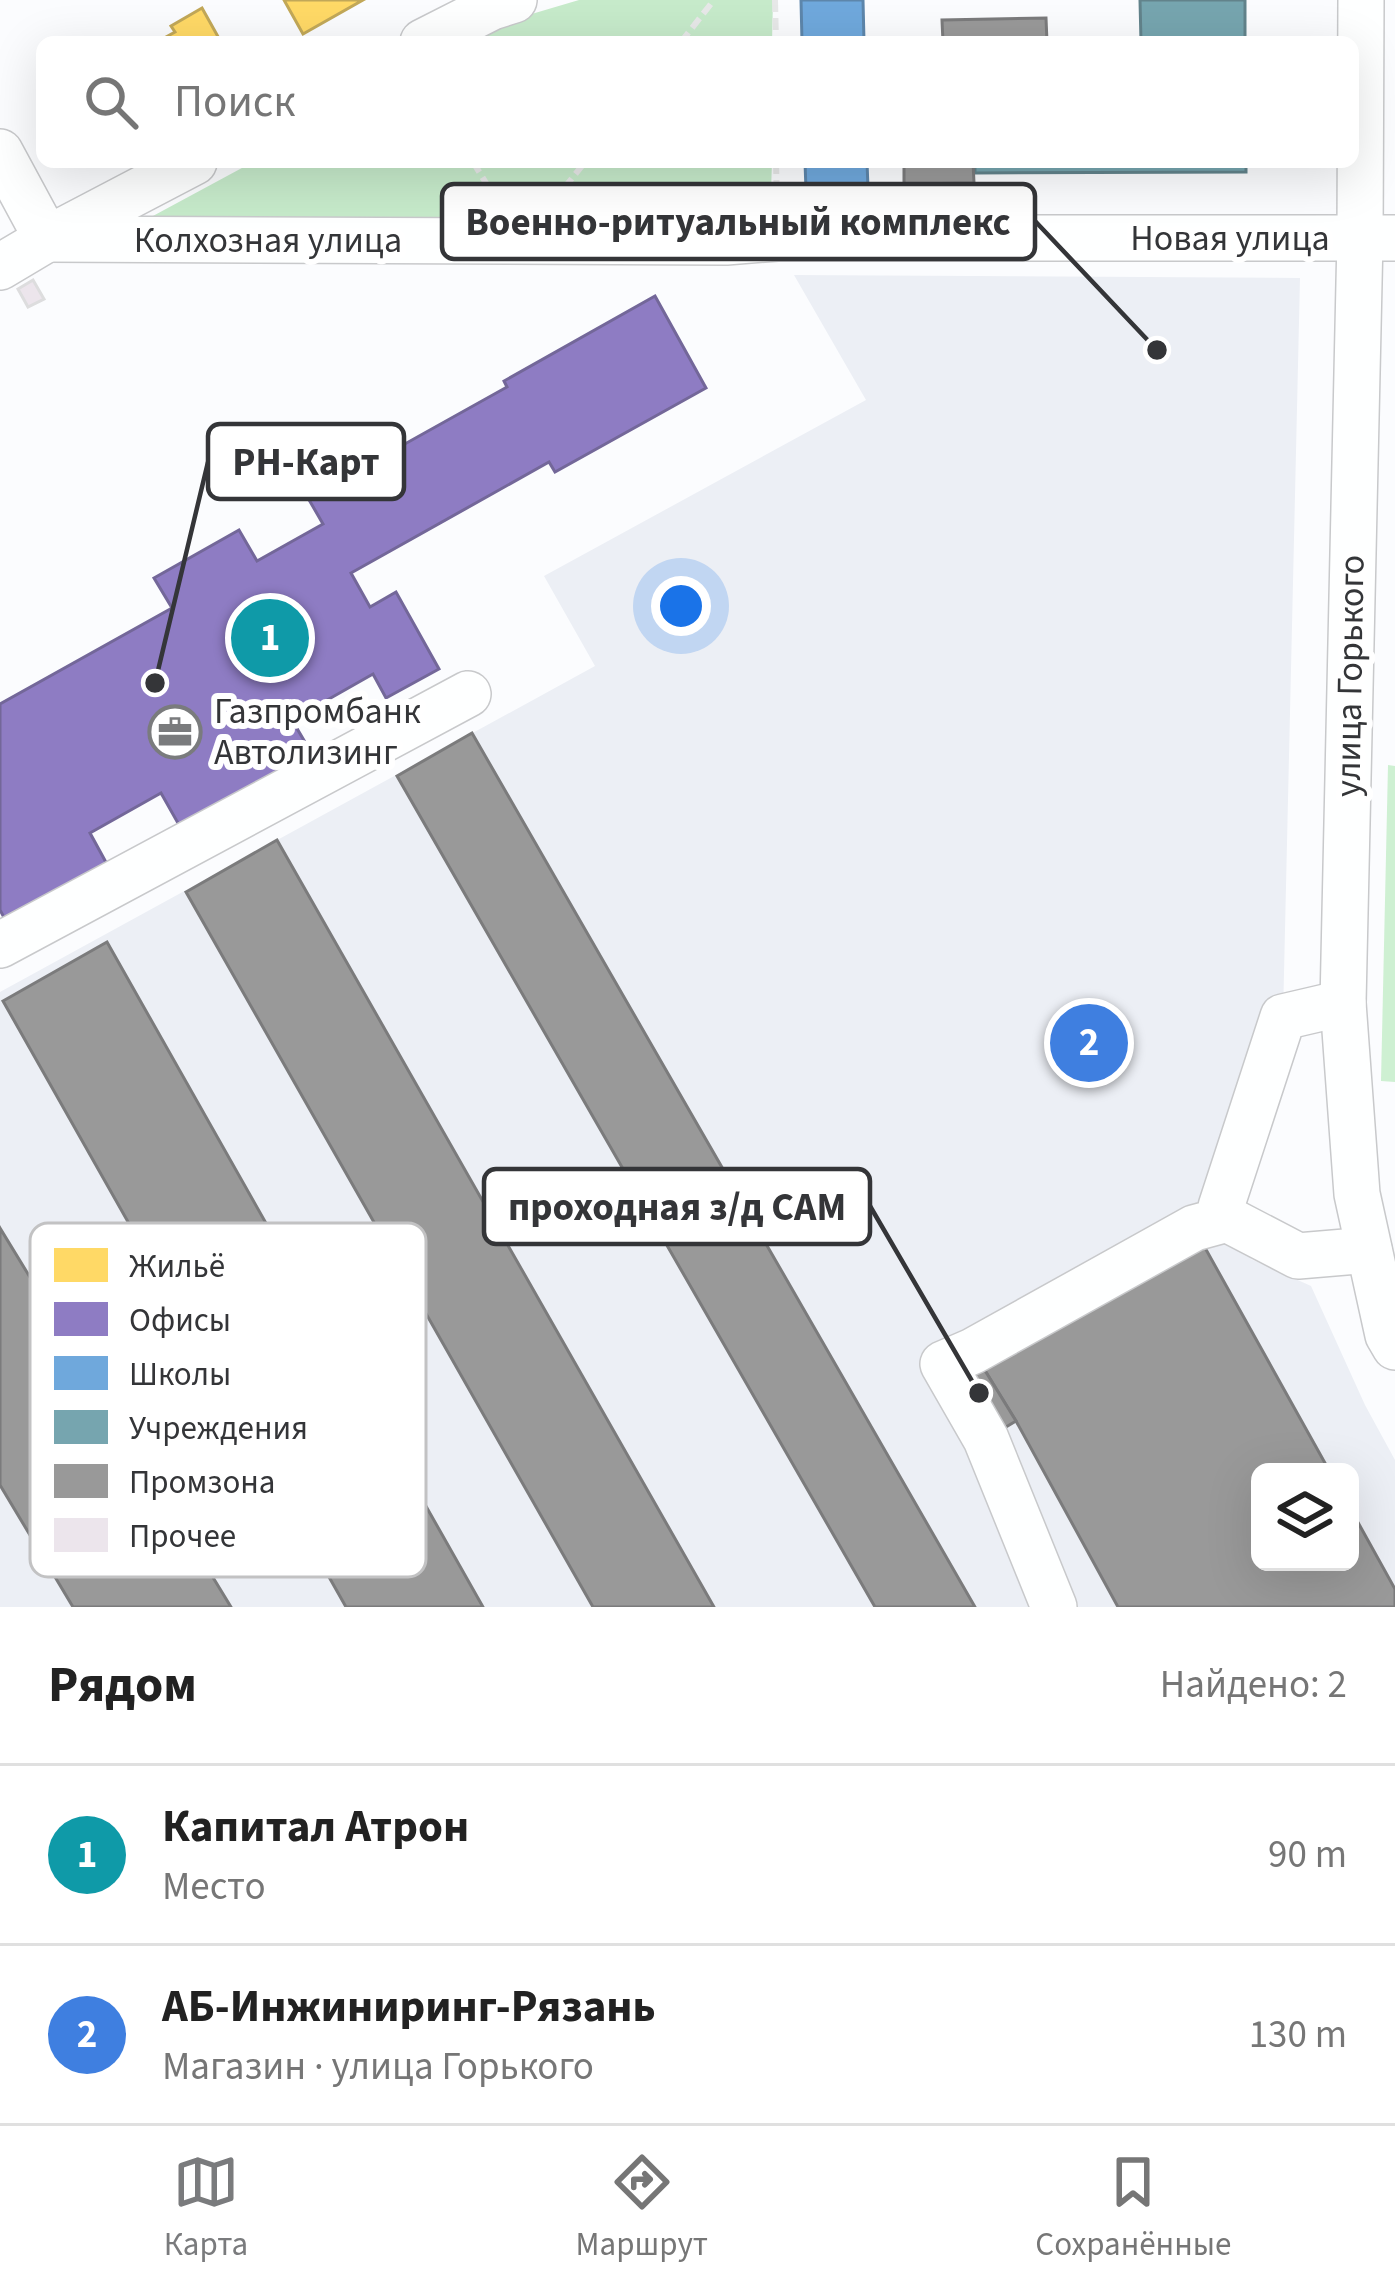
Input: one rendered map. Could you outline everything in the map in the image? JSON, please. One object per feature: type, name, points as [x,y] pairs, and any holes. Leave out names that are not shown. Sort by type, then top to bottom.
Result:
[{"type":"street","points":[[435,36],[514,0]]},
{"type":"street","name":"улица Горького","points":[[1361,0],[1378,238],[1343,1003],[1357,1193],[1388,1335],[1395,1347]]},
{"type":"street","points":[[0,152],[47,239]]},
{"type":"street","name":"Колхозная улица","points":[[0,267],[183,168]]},
{"type":"street","name":"Новая улица","points":[[776,238],[1378,238]]},
{"type":"street","name":"Колхозная улица","points":[[47,239],[725,261],[776,238]]},
{"type":"street","points":[[0,945],[468,694]]},
{"type":"street","points":[[1343,1003],[1283,1017],[1220,1207],[1227,1219],[1298,1256],[1369,1250]]},
{"type":"street","points":[[1054,1607],[986,1439],[943,1364],[1194,1228],[1227,1219]]},
{"type":"path","points":[[686,36],[714,0]]},
{"type":"path","points":[[775,0],[776,36]]},
{"type":"path","points":[[477,168],[507,218]]},
{"type":"path","points":[[550,205],[580,168]]},
{"type":"shaded area","points":[[794,275],[1300,278],[1283,1017],[1221,1207],[1251,1259],[1311,1286],[1395,1460],[1395,1607],[0,1607],[0,992],[595,666],[544,576],[866,400]]},
{"type":"green space","points":[[579,0],[773,0],[772,36],[482,36],[508,21]]},
{"type":"green space","points":[[242,168],[772,168],[771,191],[731,223],[651,212],[574,250],[545,198],[473,234],[127,230]]},
{"type":"green space","points":[[1388,765],[1395,766],[1395,1082],[1381,1081]]},
{"type":"building: Жильё","points":[[284,0],[363,0],[303,34]]},
{"type":"building: Жильё","points":[[202,8],[218,36],[168,36],[175,32],[171,26]]},
{"type":"building: Офисы","points":[[655,296],[706,388],[555,472],[549,462],[351,573],[370,607],[396,592],[439,669],[386,698],[373,674],[292,720],[315,759],[183,832],[161,793],[90,833],[114,877],[13,934],[0,910],[0,704],[172,608],[154,578],[239,530],[257,561],[323,524],[308,498],[507,387],[504,381]]},
{"type":"building: Школы","points":[[801,0],[863,0],[864,36],[802,36]]},
{"type":"building: Школы","points":[[805,168],[867,168],[868,188],[806,190]]},
{"type":"building: Учреждения","points":[[1140,0],[1245,0],[1245,36],[1141,36]]},
{"type":"building: Учреждения","points":[[975,168],[1246,168],[1246,172],[975,173]]},
{"type":"building: Промзона","points":[[1046,18],[1047,36],[943,36],[942,20]]},
{"type":"building: Промзона","points":[[904,168],[973,168],[974,183],[904,184]]},
{"type":"building: Промзона","points":[[472,733],[975,1607],[875,1607],[397,776]]},
{"type":"building: Промзона","points":[[277,840],[714,1607],[593,1607],[426,1314],[426,1223],[374,1223],[186,892]]},
{"type":"building: Промзона","points":[[107,942],[266,1223],[129,1223],[3,1001]]},
{"type":"building: Промзона","points":[[0,1228],[30,1277],[30,1535],[0,1485]]},
{"type":"building: Промзона","points":[[1194,1228],[1325,1463],[1251,1463],[1251,1571],[1359,1571],[1359,1524],[1395,1589],[1395,1607],[1118,1607],[973,1351]]},
{"type":"building: Промзона","points":[[973,1351],[1016,1421],[986,1439],[943,1364]]},
{"type":"building: Промзона","points":[[426,1506],[483,1607],[346,1607],[329,1577],[426,1577]]},
{"type":"building: Промзона","points":[[55,1577],[213,1577],[231,1607],[73,1607]]},
{"type":"building: Прочее","points":[[33,280],[44,299],[28,307],[18,289]]},
{"type":"place","name":"Военно-ритуальный комплекс","points":[[1157,350]]},
{"type":"place","name":"Капитал Атрон","points":[[270,638]]},
{"type":"place","name":"РН-Карт","points":[[155,683]]},
{"type":"place","name":"Газпромбанк Автолизинг","points":[[175,732]]},
{"type":"place","name":"АБ-Инжиниринг-Рязань","points":[[1089,1043]]},
{"type":"place","name":"проходная з/д САМ","points":[[979,1393]]}]
